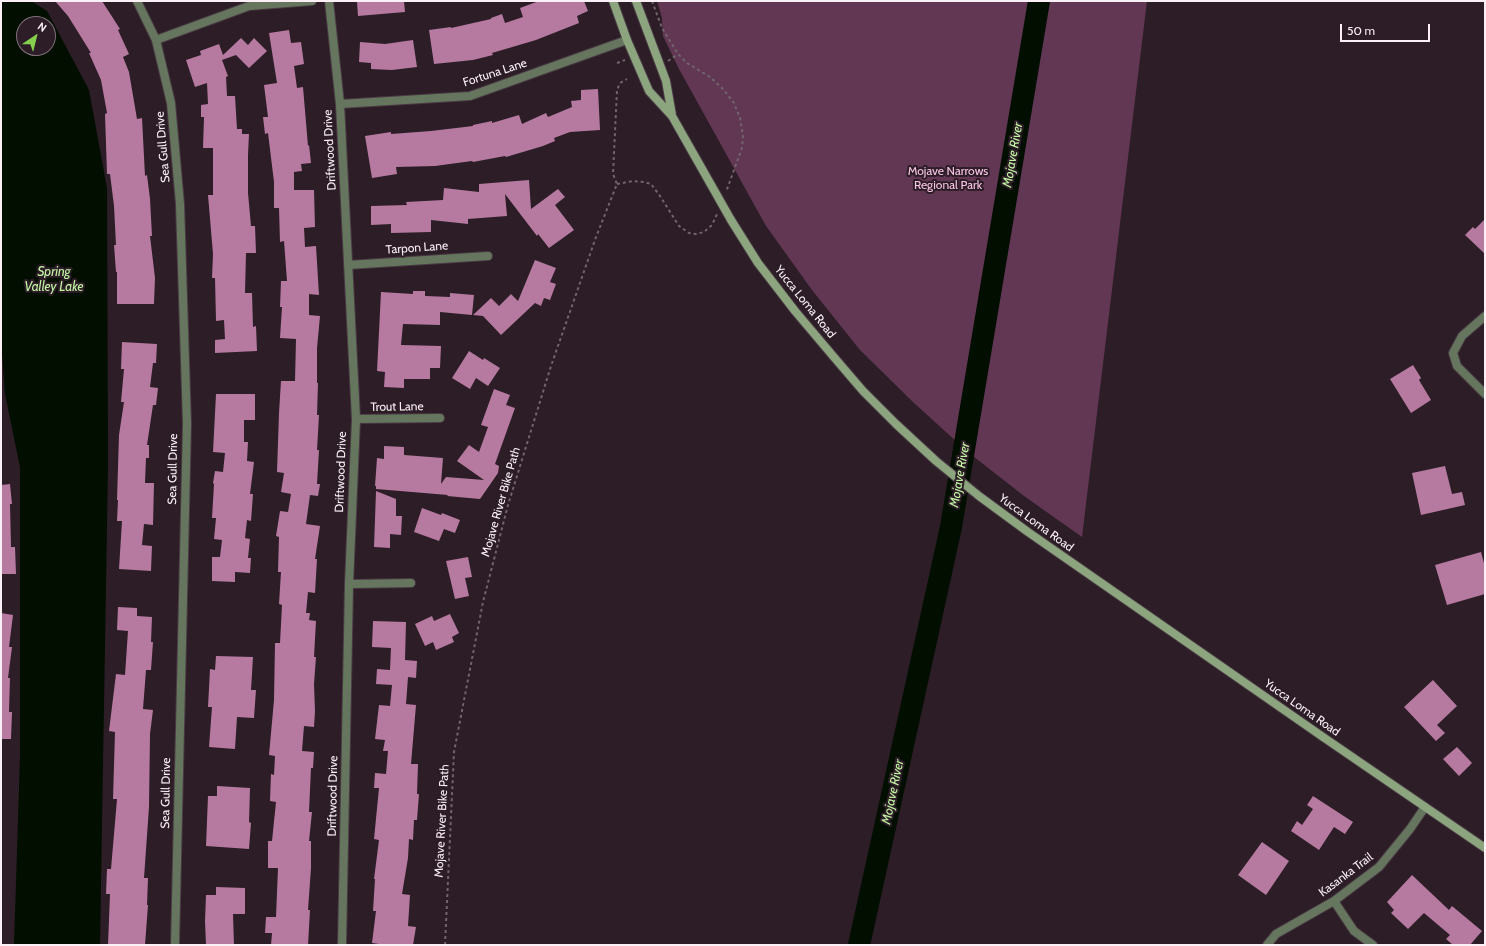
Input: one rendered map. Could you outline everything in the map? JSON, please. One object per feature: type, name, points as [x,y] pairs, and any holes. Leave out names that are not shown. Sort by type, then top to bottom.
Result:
[{"type":"main road","name":"Yucca Loma Road","points":[[613,1],[627,40],[649,91],[672,116],[731,220],[758,262],[795,311],[828,351],[863,391],[896,424],[948,471],[1028,532],[1485,848]]},
{"type":"main road","name":"Yucca Loma Road","points":[[636,1],[666,81],[672,116]]},
{"type":"street","name":"Sea Gull Drive","points":[[136,1],[156,40],[171,103],[180,204],[186,424],[175,945]]},
{"type":"street","points":[[156,40],[249,6],[312,1]]},
{"type":"street","name":"Driftwood Drive","points":[[328,1],[340,104],[356,420],[349,584],[342,945]]},
{"type":"street","name":"Fortuna Lane","points":[[340,104],[470,96],[627,40]]},
{"type":"street","name":"Tarpon Lane","points":[[348,265],[488,256]]},
{"type":"street","points":[[1485,316],[1462,336],[1453,353],[1457,366],[1485,394]]},
{"type":"street","name":"Trout Lane","points":[[356,420],[440,418]]},
{"type":"street","points":[[349,584],[411,583]]},
{"type":"street","name":"Kasanka Trail","points":[[1267,945],[1276,934],[1334,901],[1378,867],[1410,829],[1425,807]]},
{"type":"street","points":[[1334,901],[1354,931],[1373,945]]},
{"type":"path","points":[[670,59],[678,54]]},
{"type":"path","name":"Mojave River Bike Path","points":[[445,945],[454,752],[483,602],[508,505],[551,366],[596,237],[617,184],[613,174],[617,90],[620,83],[627,79]]},
{"type":"green space","name":"Mojave Narrows Regional Park","points":[[657,1],[1147,1],[1082,537],[1024,496],[969,453],[914,403],[860,350],[812,290],[766,226],[679,69],[663,36],[662,18]]},
{"type":"water","name":"Spring Valley Lake","points":[[1,1],[31,1],[47,11],[50,16],[16,16],[16,56],[56,56],[56,28],[89,90],[107,188],[108,464],[100,945],[14,945],[20,757],[20,467],[5,394],[1,339]]},
{"type":"building","points":[[55,1],[102,1],[120,29],[118,30],[129,54],[123,57],[129,72],[137,119],[142,118],[145,176],[147,175],[150,199],[152,236],[150,236],[155,278],[154,304],[117,304],[114,206],[110,174],[107,174],[105,114],[107,113],[101,80],[89,53],[91,53],[68,16]]},
{"type":"building","points":[[404,1],[405,12],[358,16],[357,2]]},
{"type":"building","points":[[539,1],[584,1],[588,11],[577,16],[579,23],[536,40],[492,53],[493,55],[473,60],[434,64],[429,30],[451,28],[491,19],[502,14],[505,23],[523,17],[520,8]]},
{"type":"building","points":[[289,30],[291,43],[301,42],[304,64],[294,66],[297,88],[303,87],[308,146],[309,145],[311,163],[301,164],[302,171],[294,172],[294,190],[314,190],[315,227],[304,228],[305,247],[316,246],[319,295],[309,294],[309,315],[320,316],[317,348],[317,415],[319,415],[317,450],[319,450],[317,484],[320,484],[318,496],[310,495],[306,524],[320,526],[315,559],[317,559],[315,593],[308,592],[306,613],[310,613],[309,620],[316,621],[314,657],[316,657],[314,684],[314,727],[304,726],[302,751],[314,752],[313,768],[311,768],[309,812],[312,812],[309,841],[311,841],[311,868],[308,910],[310,910],[308,945],[271,945],[272,933],[265,933],[266,917],[276,917],[278,868],[268,868],[268,841],[272,841],[276,802],[270,801],[271,774],[274,775],[275,756],[269,755],[274,700],[275,643],[280,643],[282,605],[279,604],[281,572],[278,572],[279,537],[276,536],[280,511],[288,512],[291,494],[281,492],[284,473],[277,472],[279,413],[281,381],[295,381],[296,339],[280,338],[282,307],[280,307],[281,281],[287,281],[284,241],[280,242],[279,208],[274,208],[274,182],[268,133],[265,134],[263,117],[268,117],[264,85],[277,83],[269,33]]},
{"type":"building","points":[[241,38],[248,45],[254,38],[267,51],[249,68],[236,55],[222,60],[228,76],[226,77],[227,96],[235,96],[237,129],[242,129],[242,134],[249,134],[248,193],[251,226],[255,226],[256,253],[246,253],[245,293],[252,293],[253,327],[256,326],[257,351],[215,353],[215,340],[225,339],[224,320],[216,321],[215,278],[212,278],[213,254],[208,195],[213,195],[213,148],[203,148],[204,117],[201,117],[201,105],[208,104],[207,83],[195,87],[186,60],[201,55],[200,51],[219,44],[223,55]]},
{"type":"building","points":[[413,40],[417,67],[392,70],[371,69],[371,63],[359,62],[360,42],[385,44]]},
{"type":"building","points":[[598,89],[600,130],[570,132],[554,138],[555,141],[543,146],[506,157],[435,166],[396,167],[397,174],[372,178],[365,136],[391,132],[391,134],[473,126],[492,121],[492,123],[519,115],[522,124],[546,113],[548,117],[572,107],[571,101],[581,100],[581,90]]},
{"type":"building","points":[[529,180],[531,209],[558,189],[565,197],[555,205],[574,230],[549,248],[538,234],[537,236],[505,194],[507,216],[468,219],[468,224],[431,220],[431,232],[391,233],[391,224],[371,225],[371,206],[407,205],[406,202],[443,200],[444,188],[479,192],[479,184]]},
{"type":"building","points":[[1485,219],[1485,254],[1465,235],[1473,227],[1475,229]]},
{"type":"building","points":[[535,260],[556,268],[550,282],[556,284],[550,300],[544,298],[541,306],[535,303],[501,335],[483,316],[473,315],[491,298],[499,306],[511,294],[518,301]]},
{"type":"building","points":[[413,291],[425,291],[425,296],[450,297],[450,293],[474,295],[472,315],[440,312],[440,325],[403,324],[401,345],[441,346],[440,368],[430,368],[430,379],[404,379],[404,388],[384,387],[385,372],[377,371],[381,292],[413,294]]},
{"type":"building","points":[[122,342],[157,344],[156,363],[153,363],[150,387],[158,388],[156,405],[153,405],[147,445],[149,445],[149,458],[146,458],[145,483],[154,483],[153,525],[144,524],[142,545],[152,546],[151,571],[119,569],[122,521],[117,521],[117,500],[119,435],[124,402],[121,402],[124,369],[121,369]]},
{"type":"building","points":[[469,351],[500,368],[488,386],[476,378],[470,389],[452,378]]},
{"type":"building","points":[[1413,365],[1421,378],[1419,380],[1431,400],[1411,413],[1390,379]]},
{"type":"building","points":[[494,389],[510,395],[506,405],[515,408],[495,464],[499,466],[498,473],[480,499],[376,489],[377,458],[384,459],[384,446],[404,447],[404,455],[443,458],[441,484],[446,477],[484,480],[457,461],[469,445],[479,452],[488,427],[481,425]]},
{"type":"building","points":[[216,394],[255,394],[255,420],[244,420],[244,442],[248,442],[247,461],[254,462],[250,494],[253,494],[251,521],[247,520],[245,538],[250,539],[248,558],[251,558],[250,573],[235,572],[235,582],[212,581],[212,557],[220,557],[222,540],[214,539],[216,518],[212,518],[213,483],[215,471],[223,472],[225,453],[213,452]]},
{"type":"building","points":[[1445,466],[1452,494],[1462,492],[1465,505],[1421,515],[1412,473]]},
{"type":"building","points":[[10,484],[12,504],[10,504],[11,547],[15,547],[16,574],[1,574],[1,485]]},
{"type":"building","points":[[376,491],[396,499],[396,516],[402,516],[401,535],[390,534],[390,548],[374,547]]},
{"type":"building","points":[[422,508],[441,515],[442,513],[460,520],[455,533],[444,529],[439,541],[414,532]]},
{"type":"building","points":[[1481,552],[1485,567],[1485,594],[1447,605],[1435,565]]},
{"type":"building","points":[[468,557],[472,577],[465,578],[469,596],[455,599],[446,561]]},
{"type":"building","points":[[118,607],[137,608],[137,616],[152,617],[151,642],[153,642],[151,670],[146,670],[143,709],[153,710],[150,734],[149,807],[144,878],[148,878],[148,905],[145,945],[108,945],[110,894],[106,894],[107,869],[111,869],[117,799],[113,799],[115,732],[109,731],[116,674],[125,675],[128,631],[117,630]]},
{"type":"building","points":[[1,613],[13,615],[9,647],[12,647],[8,678],[10,678],[9,712],[12,712],[11,739],[1,739]]},
{"type":"building","points":[[450,614],[459,633],[452,637],[454,642],[436,650],[433,642],[425,646],[415,624],[432,616],[434,621]]},
{"type":"building","points":[[373,621],[406,622],[405,660],[417,661],[416,678],[408,677],[406,704],[416,705],[411,764],[418,764],[417,794],[419,794],[417,820],[414,820],[413,840],[409,839],[408,858],[402,894],[410,895],[408,926],[416,927],[413,945],[386,945],[372,943],[376,911],[373,911],[374,879],[379,840],[374,839],[379,788],[374,788],[375,773],[386,774],[388,751],[383,751],[385,740],[375,739],[379,705],[390,706],[392,685],[376,684],[377,669],[390,670],[391,648],[372,647]]},
{"type":"building","points":[[216,656],[253,657],[251,690],[256,690],[254,718],[237,717],[235,749],[209,747],[212,707],[208,707],[210,669],[215,670]]},
{"type":"building","points":[[1433,680],[1457,706],[1437,725],[1445,733],[1436,741],[1404,707]]},
{"type":"building","points":[[1457,747],[1472,763],[1459,776],[1443,759]]},
{"type":"building","points":[[217,786],[250,788],[249,822],[251,823],[249,849],[206,846],[208,796],[217,796]]},
{"type":"building","points":[[1313,796],[1353,822],[1345,834],[1334,827],[1319,850],[1291,831],[1297,821],[1302,825],[1313,809],[1307,805]]},
{"type":"building","points":[[1262,842],[1289,861],[1266,895],[1238,875]]},
{"type":"building","points":[[1412,875],[1449,910],[1452,906],[1482,931],[1470,945],[1453,945],[1446,939],[1450,935],[1424,913],[1408,929],[1391,913],[1394,910],[1387,902]]},
{"type":"building","points":[[216,887],[245,888],[245,914],[233,914],[234,945],[206,945],[206,895],[216,895]]},
{"type":"waterway","name":"Mojave River","points":[[859,945],[951,527],[1039,1]]}]
